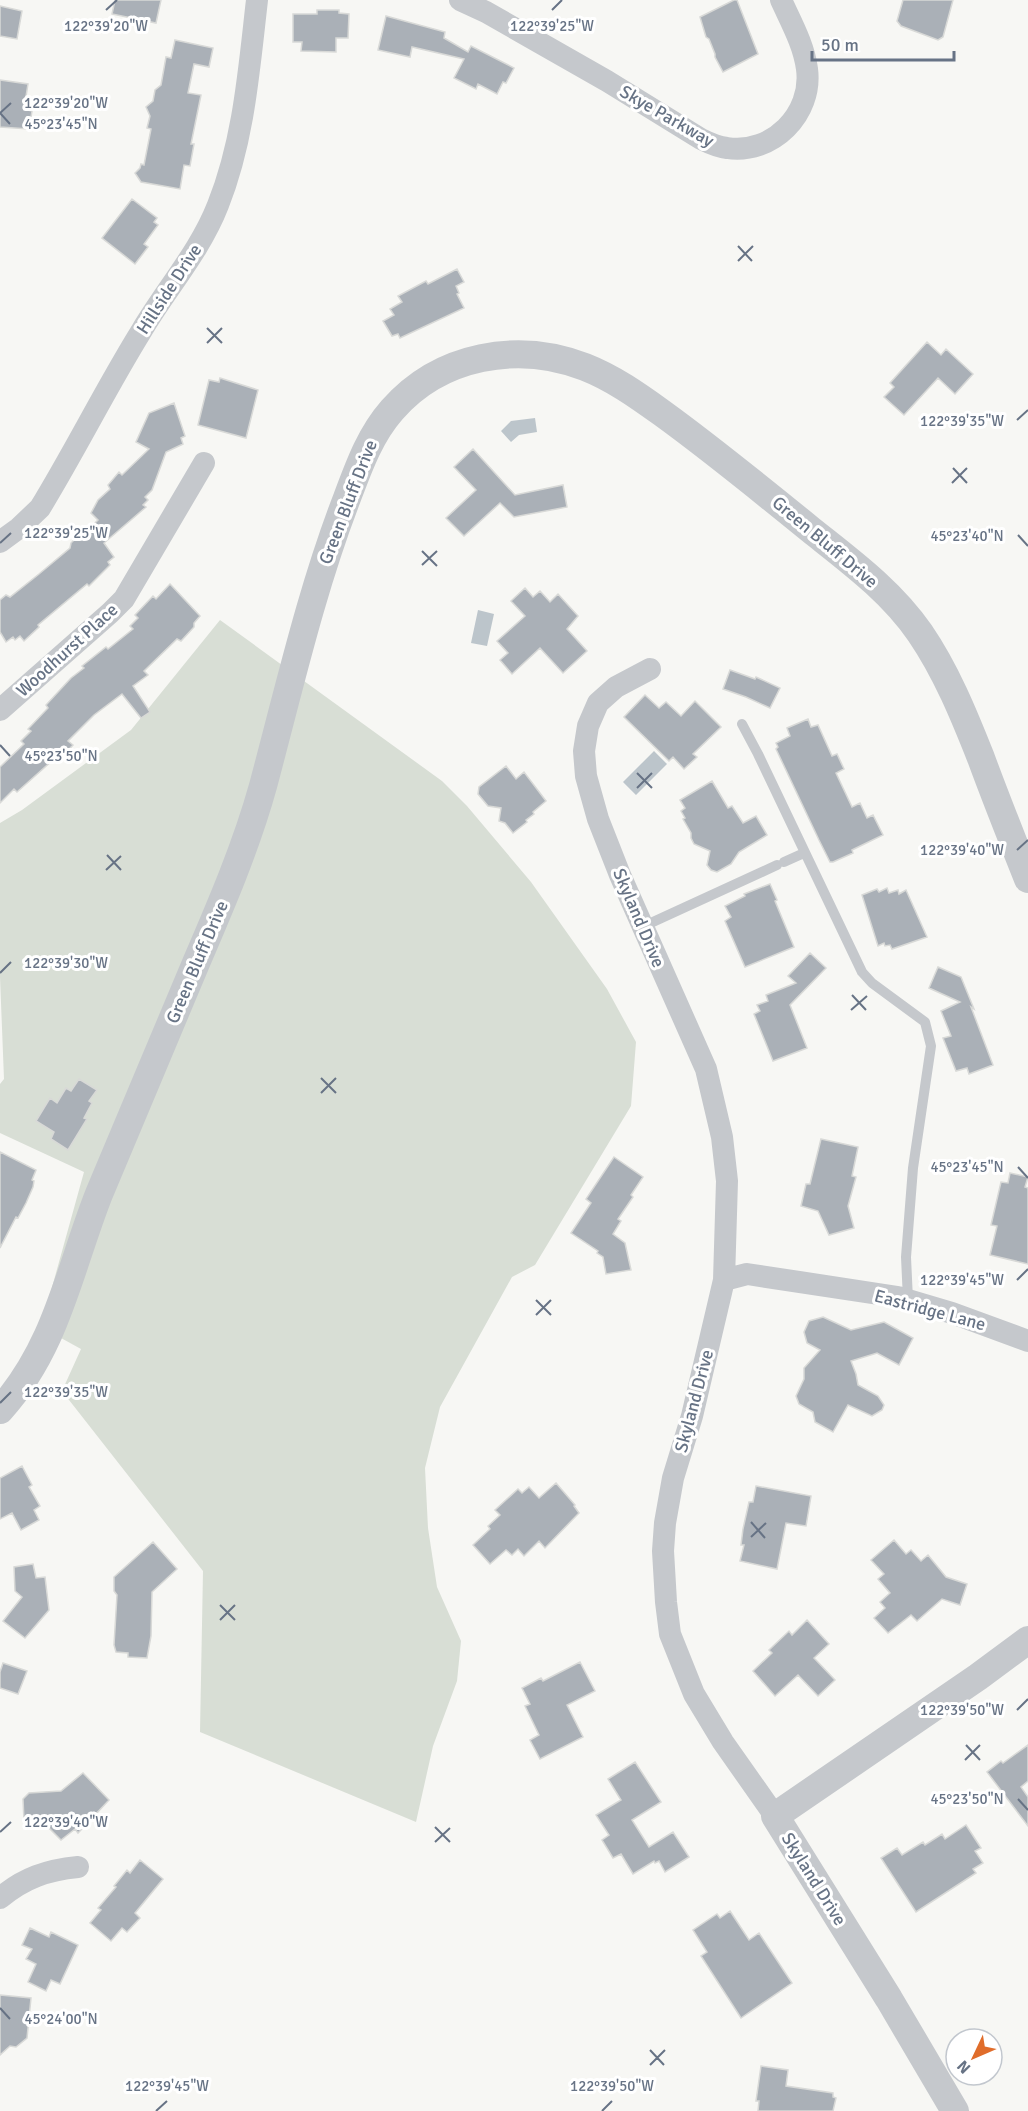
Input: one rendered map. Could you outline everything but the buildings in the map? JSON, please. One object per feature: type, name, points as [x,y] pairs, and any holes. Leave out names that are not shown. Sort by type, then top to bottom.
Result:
[{"type":"street","name":"Hillside Drive","points":[[0,542],[19,528],[39,507],[143,328],[168,294],[200,241],[217,207],[228,175],[242,117],[257,0]]},
{"type":"street","name":"Skye Parkway","points":[[460,0],[486,12],[623,90],[701,139],[716,146],[740,148],[757,145],[782,132],[795,118],[804,100],[808,80],[805,59],[781,0]]},
{"type":"street","name":"Green Bluff Drive","points":[[0,1410],[34,1365],[53,1327],[98,1196],[236,871],[257,807],[313,598],[338,519],[365,451],[391,411],[413,390],[440,372],[463,362],[507,354],[535,354],[562,359],[598,372],[630,390],[723,458],[874,581],[918,630],[946,678],[1028,879]]},
{"type":"street","name":"Woodhurst Place","points":[[0,710],[110,614],[124,599],[204,463]]},
{"type":"street","name":"Skyland Drive","points":[[650,669],[616,687],[598,703],[588,726],[584,751],[586,776],[598,819],[642,927],[706,1069],[722,1137],[727,1181],[724,1280],[692,1416],[673,1478],[665,1523],[663,1551],[670,1634],[694,1694],[723,1742],[775,1816],[878,1980],[955,2111]]},
{"type":"street","name":"Eastridge Lane","points":[[724,1280],[747,1274],[908,1300],[952,1312],[1028,1341]]},
{"type":"street","points":[[775,1816],[1028,1640]]},
{"type":"street","points":[[0,1898],[15,1886],[38,1874],[78,1867]]},
{"type":"lane","points":[[742,724],[862,972],[872,983],[925,1022],[931,1046],[913,1168],[906,1257],[908,1300]]},
{"type":"lane","points":[[642,927],[804,853]]},
{"type":"shaded area","points":[[535,418],[537,432],[519,435],[511,442],[501,431],[511,421]]},
{"type":"shaded area","points":[[478,610],[494,614],[487,646],[471,643]]},
{"type":"shaded area","points":[[220,620],[442,781],[467,806],[531,882],[607,989],[636,1042],[631,1106],[535,1265],[512,1277],[440,1407],[425,1468],[428,1528],[437,1587],[461,1641],[457,1681],[433,1746],[416,1822],[200,1732],[203,1571],[62,1391],[81,1349],[41,1327],[84,1172],[0,1133],[0,1084],[4,1079],[0,977],[0,823],[22,810],[131,730]]},
{"type":"shaded area","points":[[654,751],[667,764],[636,795],[623,782]]}]
